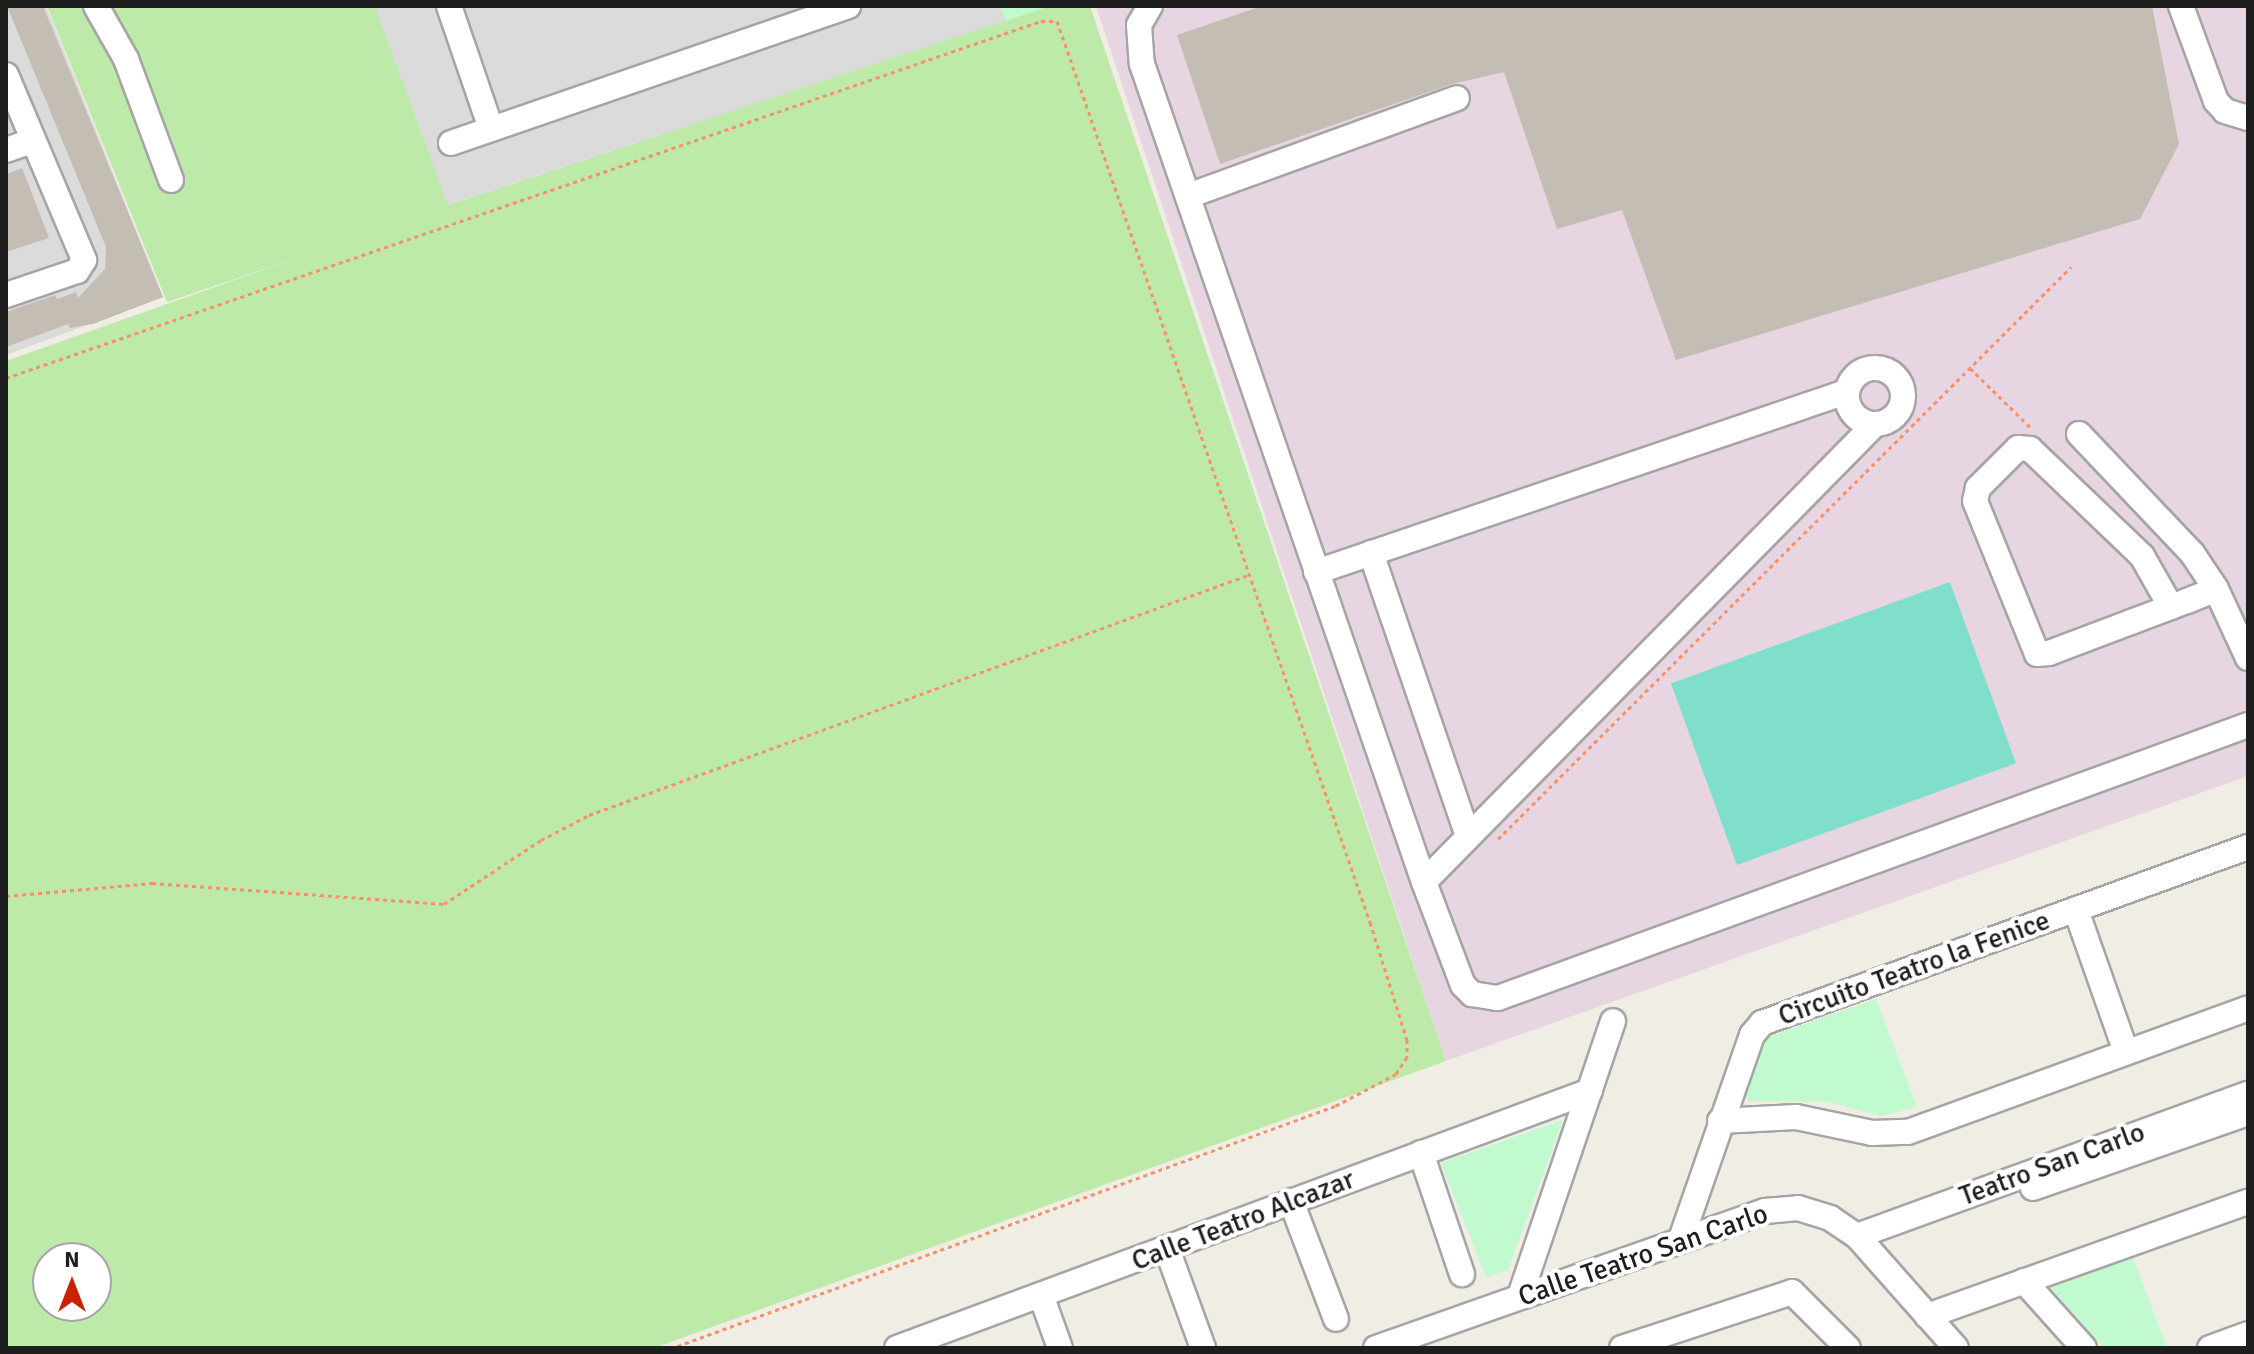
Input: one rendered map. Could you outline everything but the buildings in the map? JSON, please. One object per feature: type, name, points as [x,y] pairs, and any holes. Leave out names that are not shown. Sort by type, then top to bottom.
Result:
[{"type":"street","points":[[96,6],[126,59],[171,180]]},
{"type":"street","points":[[449,6],[491,129]]},
{"type":"street","points":[[451,143],[848,6]]},
{"type":"street","points":[[2181,6],[2216,101],[2225,111],[2248,118]]},
{"type":"street","points":[[1145,16],[1142,64],[1424,882],[1463,985],[1472,994],[1498,998],[2248,725]]},
{"type":"street","points":[[6,75],[84,260],[77,271],[6,295]]},
{"type":"street","points":[[1188,196],[1457,98]]},
{"type":"street","points":[[6,150],[32,141]]},
{"type":"street","points":[[1424,882],[1874,425],[1899,411],[1903,392],[1895,376],[1869,368],[1853,377],[1846,392],[1850,411],[1874,425]]},
{"type":"street","points":[[1316,572],[1846,392]]},
{"type":"street","points":[[2079,434],[2161,517],[2216,589],[2248,658]]},
{"type":"street","points":[[2171,607],[2142,556],[2030,449],[2018,448],[1978,488],[1975,501],[2031,650],[2037,654],[2171,607],[2216,589]]},
{"type":"street","points":[[1371,553],[1468,836]]},
{"type":"street","name":"Circuito Teatro la Fenice","points":[[1681,1239],[1752,1035],[1762,1023],[2248,847]]},
{"type":"street","name":"Circuito Teatro la Fenice","points":[[2076,910],[2125,1049]]},
{"type":"street","points":[[1720,1121],[1796,1117],[1872,1133],[1908,1132],[2125,1049],[2248,1008]]},
{"type":"street","points":[[1520,1296],[1613,1021]]},
{"type":"street","name":"Calle Teatro Alcazar","points":[[909,1346],[1590,1091]]},
{"type":"street","name":"Teatro San Carlo","points":[[1864,1242],[2248,1094]]},
{"type":"street","name":"Teatro San Carlo","points":[[1864,1242],[2248,1113]]},
{"type":"street","points":[[1421,1153],[1462,1274]]},
{"type":"street","points":[[1291,1201],[1336,1319]]},
{"type":"street","points":[[1927,1316],[2248,1202]]},
{"type":"street","name":"Calle Teatro San Carlo","points":[[1376,1348],[1765,1211],[1798,1208],[1830,1218],[1864,1242],[1956,1348]]},
{"type":"street","points":[[1167,1249],[1203,1348]]},
{"type":"street","points":[[2024,1281],[2084,1348]]},
{"type":"street","points":[[1622,1348],[1664,1341],[1792,1292],[1848,1348]]},
{"type":"street","points":[[1041,1295],[1060,1348]]},
{"type":"street","points":[[2210,1348],[2248,1334]]},
{"type":"path","points":[[6,378],[1051,19],[1061,29],[1407,1040],[1403,1067],[1335,1106],[672,1348]]},
{"type":"path","points":[[1468,836],[1493,843],[1516,827],[2071,267]]},
{"type":"path","points":[[6,896],[152,883],[444,904],[541,840],[589,815],[1249,575]]},
{"type":"shaded area","points":[[6,6],[46,6],[163,297],[6,355]]},
{"type":"shaded area","points":[[375,6],[1050,6],[447,205]]},
{"type":"shaded area","points":[[1096,6],[2248,6],[2248,776],[1446,1061]]},
{"type":"shaded area","points":[[1950,582],[2016,763],[1737,865],[1671,684]]},
{"type":"green space","points":[[47,6],[375,6],[448,205],[1049,6],[1090,6],[1446,1061],[654,1348],[6,1348],[6,361],[297,258],[167,302]]},
{"type":"green space","points":[[1000,6],[1050,6],[1006,21]]},
{"type":"green space","points":[[1876,999],[1917,1107],[1881,1116],[1830,1102],[1749,1101],[1743,1092],[1765,1038]]},
{"type":"green space","points":[[1563,1120],[1508,1270],[1486,1277],[1441,1163]]},
{"type":"green space","points":[[2132,1255],[2167,1348],[2104,1348],[2050,1286]]}]
